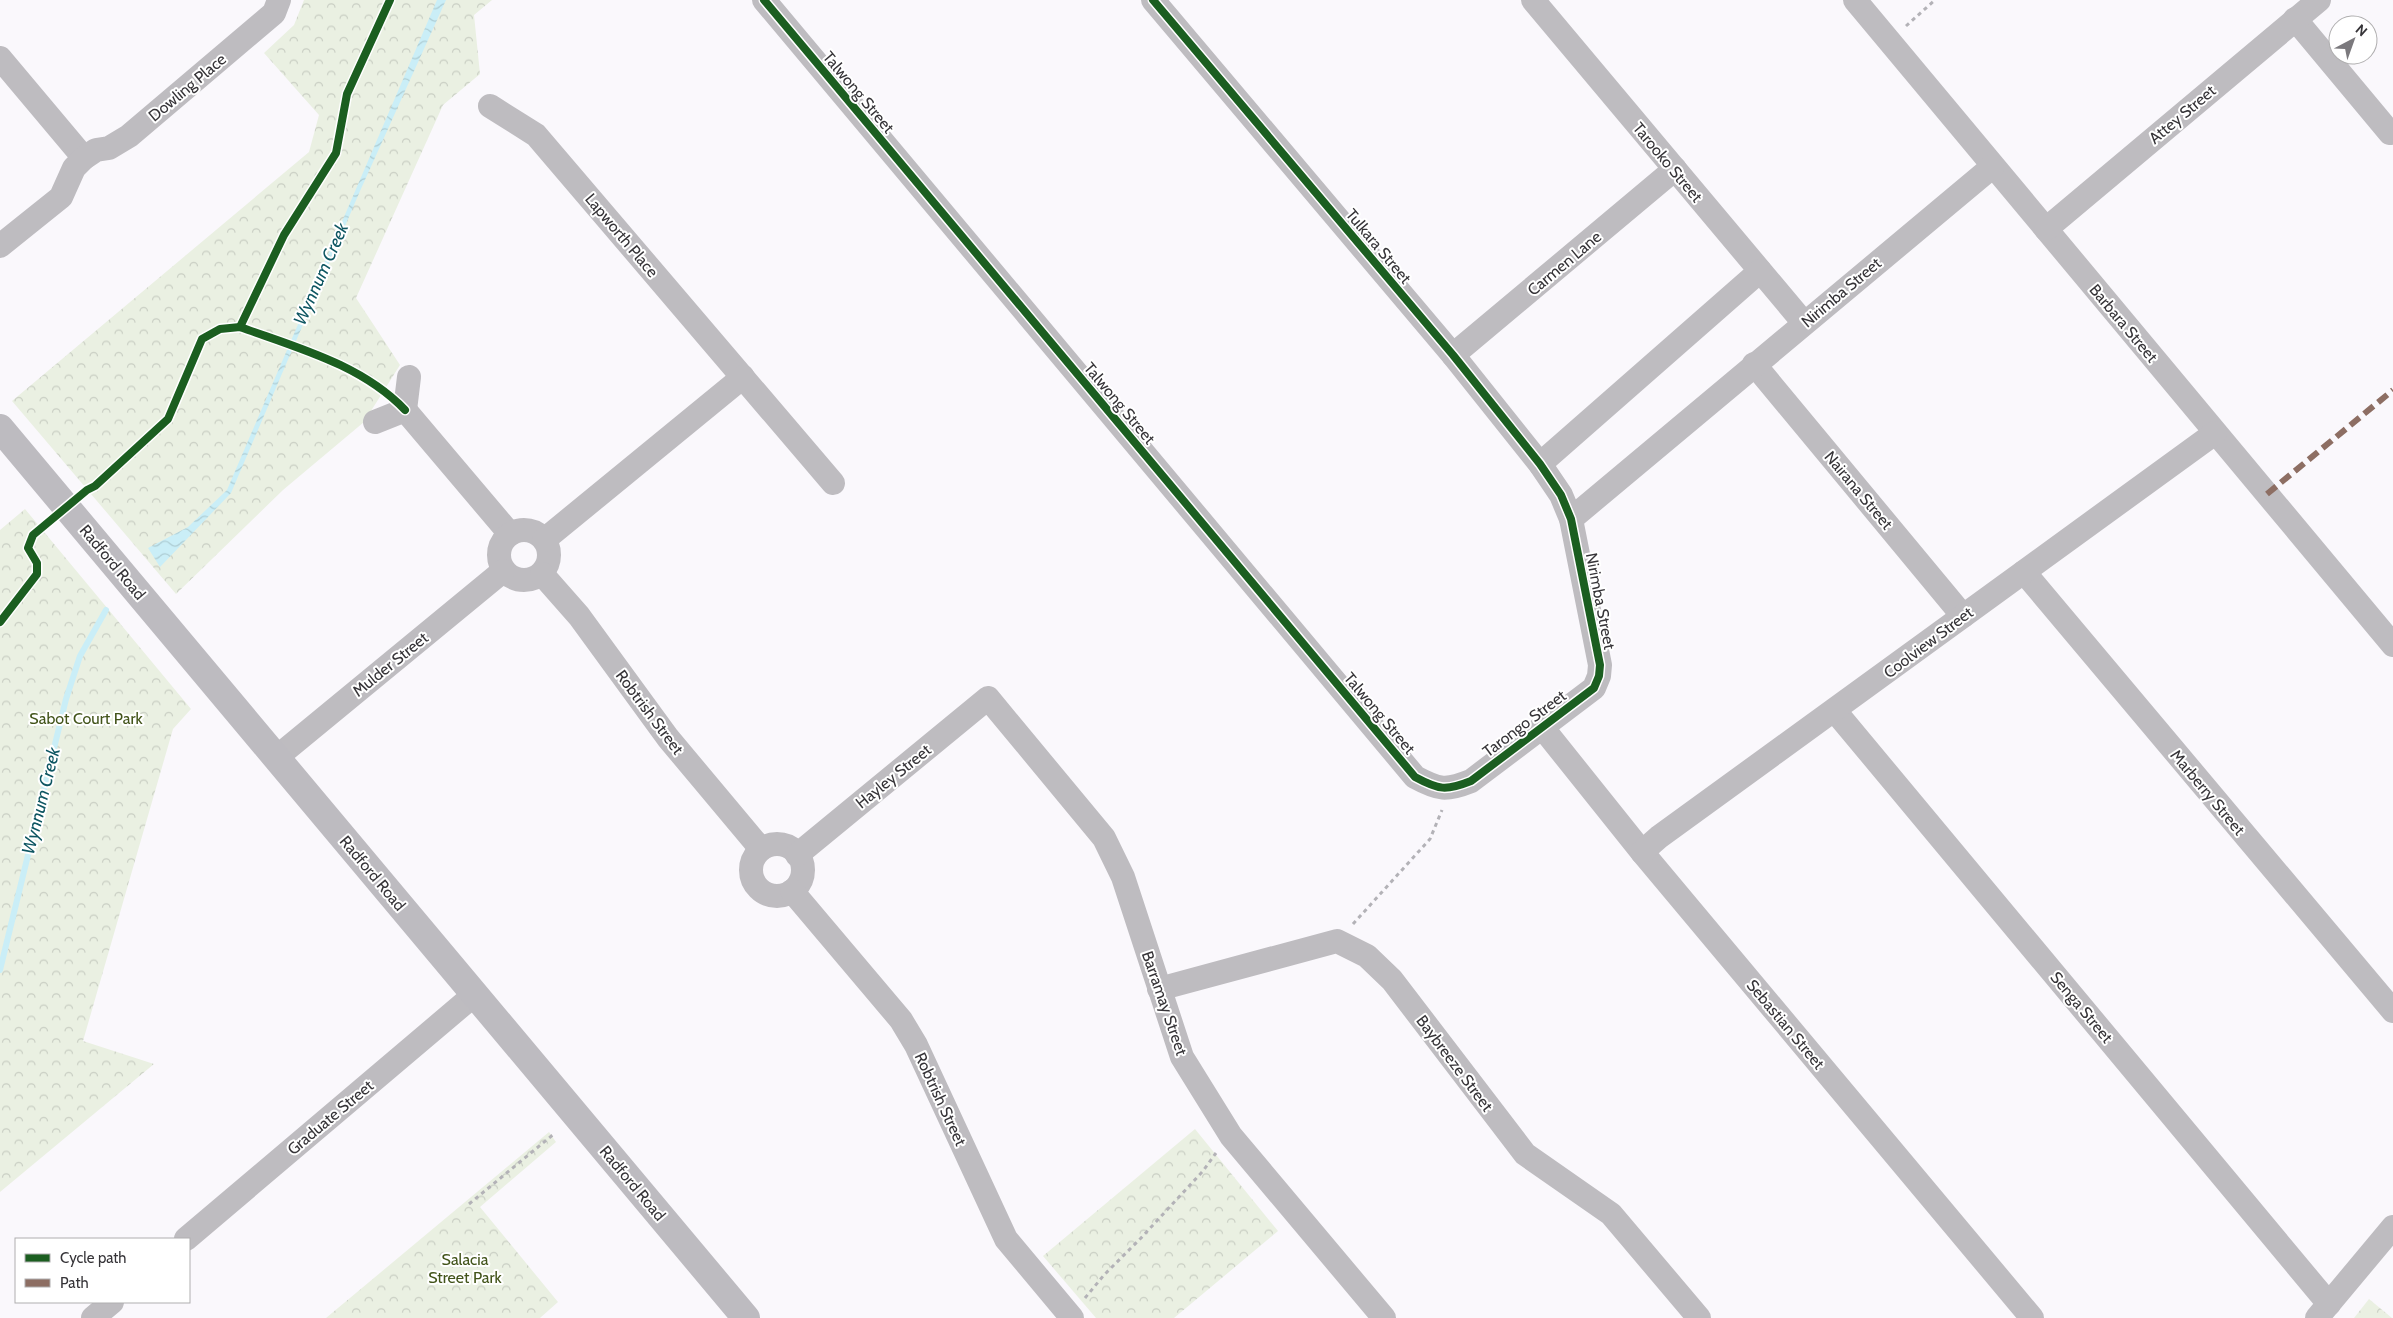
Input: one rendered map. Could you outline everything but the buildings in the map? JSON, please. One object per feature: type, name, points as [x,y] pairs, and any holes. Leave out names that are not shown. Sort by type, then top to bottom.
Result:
[{"type":"street","name":"Dowling Place","points":[[84,158],[96,150],[110,148],[129,136],[274,13],[279,0]]},
{"type":"street","name":"Talwong Street","points":[[764,0],[1415,776],[1432,786],[1461,785]]},
{"type":"street","name":"Tulkara Street","points":[[1153,0],[1453,356],[1540,464],[1561,496],[1571,519]]},
{"type":"street","name":"Tarooko Street","points":[[1533,0],[1804,323]]},
{"type":"street","name":"Barbara Street","points":[[1855,0],[1992,167],[2046,229],[2393,645]]},
{"type":"street","name":"Attey Street","points":[[2046,229],[2319,0]]},
{"type":"street","points":[[2295,19],[2390,134]]},
{"type":"street","points":[[0,58],[84,158],[74,168],[61,197],[0,246]]},
{"type":"street","name":"Lapworth Place","points":[[490,106],[536,135],[833,483]]},
{"type":"street","name":"Nirimba Street","points":[[1594,688],[1599,676],[1600,665],[1571,519],[1754,364],[1992,167]]},
{"type":"street","name":"Carmen Lane","points":[[1453,356],[1675,170]]},
{"type":"street","points":[[1540,464],[1760,271]]},
{"type":"street","name":"Nairana Street","points":[[1754,364],[1963,616]]},
{"type":"street","points":[[409,377],[405,410],[510,534]]},
{"type":"street","points":[[544,540],[742,377]]},
{"type":"street","points":[[375,422],[405,410]]},
{"type":"street","name":"Radford Road","points":[[0,428],[746,1318]]},
{"type":"street","name":"Coolview Street","points":[[1642,852],[1659,837],[1835,711],[2215,433]]},
{"type":"street","points":[[521,530],[534,532],[544,540],[550,552],[547,567],[542,574],[534,579],[525,581],[516,580],[504,570],[500,565],[499,550],[502,542],[510,534],[521,530]]},
{"type":"street","name":"Mulder Street","points":[[277,757],[504,570]]},
{"type":"street","name":"Marberry Street","points":[[2024,572],[2393,1011]]},
{"type":"street","name":"Robtrish Street","points":[[542,574],[579,616],[668,738],[761,849]]},
{"type":"street","name":"Tarongo Street","points":[[1461,785],[1594,688]]},
{"type":"street","name":"Hayley Street","points":[[797,855],[988,698]]},
{"type":"street","name":"Barramay Street","points":[[988,698],[1104,838],[1123,878],[1182,1057],[1231,1136],[1384,1318]]},
{"type":"street","name":"Senga Street","points":[[1835,711],[2323,1311]]},
{"type":"street","name":"Sebastian Street","points":[[1542,727],[1642,852],[2032,1318]]},
{"type":"street","points":[[780,844],[790,848],[797,855],[802,864],[802,874],[799,884],[792,891],[783,895],[773,896],[763,892],[756,885],[751,876],[751,866],[754,856],[761,849],[770,845],[780,844]]},
{"type":"street","name":"Robtrish Street","points":[[792,891],[901,1020],[916,1045],[1006,1239],[1077,1309]]},
{"type":"street","points":[[1159,989],[1337,941]]},
{"type":"street","name":"Baybreeze Street","points":[[1337,941],[1367,956],[1392,980],[1525,1154],[1611,1214],[1699,1318]]},
{"type":"street","name":"Graduate Street","points":[[187,1238],[474,995]]},
{"type":"street","points":[[2323,1311],[2393,1227]]},
{"type":"street","points":[[93,1318],[111,1303]]},
{"type":"path","points":[[1888,40],[1936,0]]},
{"type":"path","points":[[1337,941],[1430,839],[1461,785]]},
{"type":"path","points":[[469,1204],[555,1132]]},
{"type":"path","points":[[1077,1309],[1203,1171],[1220,1146],[1231,1136]]},
{"type":"green space","points":[[304,0],[492,0],[474,15],[480,74],[443,105],[356,298],[400,365],[364,422],[283,490],[176,594],[12,401],[309,152],[319,115],[264,53],[294,25]]},
{"type":"green space","name":"Sabot Court Park","points":[[25,509],[191,709],[173,729],[83,1041],[154,1064],[0,1192],[0,530]]},
{"type":"green space","points":[[1195,1129],[1278,1231],[1174,1318],[1096,1318],[1043,1256]]},
{"type":"green space","name":"Salacia Street Park","points":[[549,1132],[556,1142],[480,1207],[558,1302],[540,1318],[326,1318]]},
{"type":"green space","points":[[2369,1299],[2392,1318],[2354,1318]]},
{"type":"water","points":[[437,0],[446,0],[360,191],[231,493],[160,567],[148,548],[188,527],[227,490]]},
{"type":"waterway","name":"Wynnum Creek","points":[[0,970],[66,699],[80,656],[106,610]]},
{"type":"marked path","points":[[2267,494],[2393,390]]},
{"type":"cycle path","points":[[240,327],[284,235],[336,153],[347,94],[390,0]]},
{"type":"cycle path","points":[[764,0],[1415,777],[1430,785],[1443,788],[1471,781],[1594,688],[1599,676],[1600,665],[1571,519],[1561,495],[1540,464],[1453,355],[1153,0]]},
{"type":"cycle path","points":[[0,622],[37,574],[37,563],[28,548],[33,535],[87,490],[95,486],[168,419],[202,339],[220,329],[240,327],[328,360],[369,381],[388,394],[405,410]]}]
